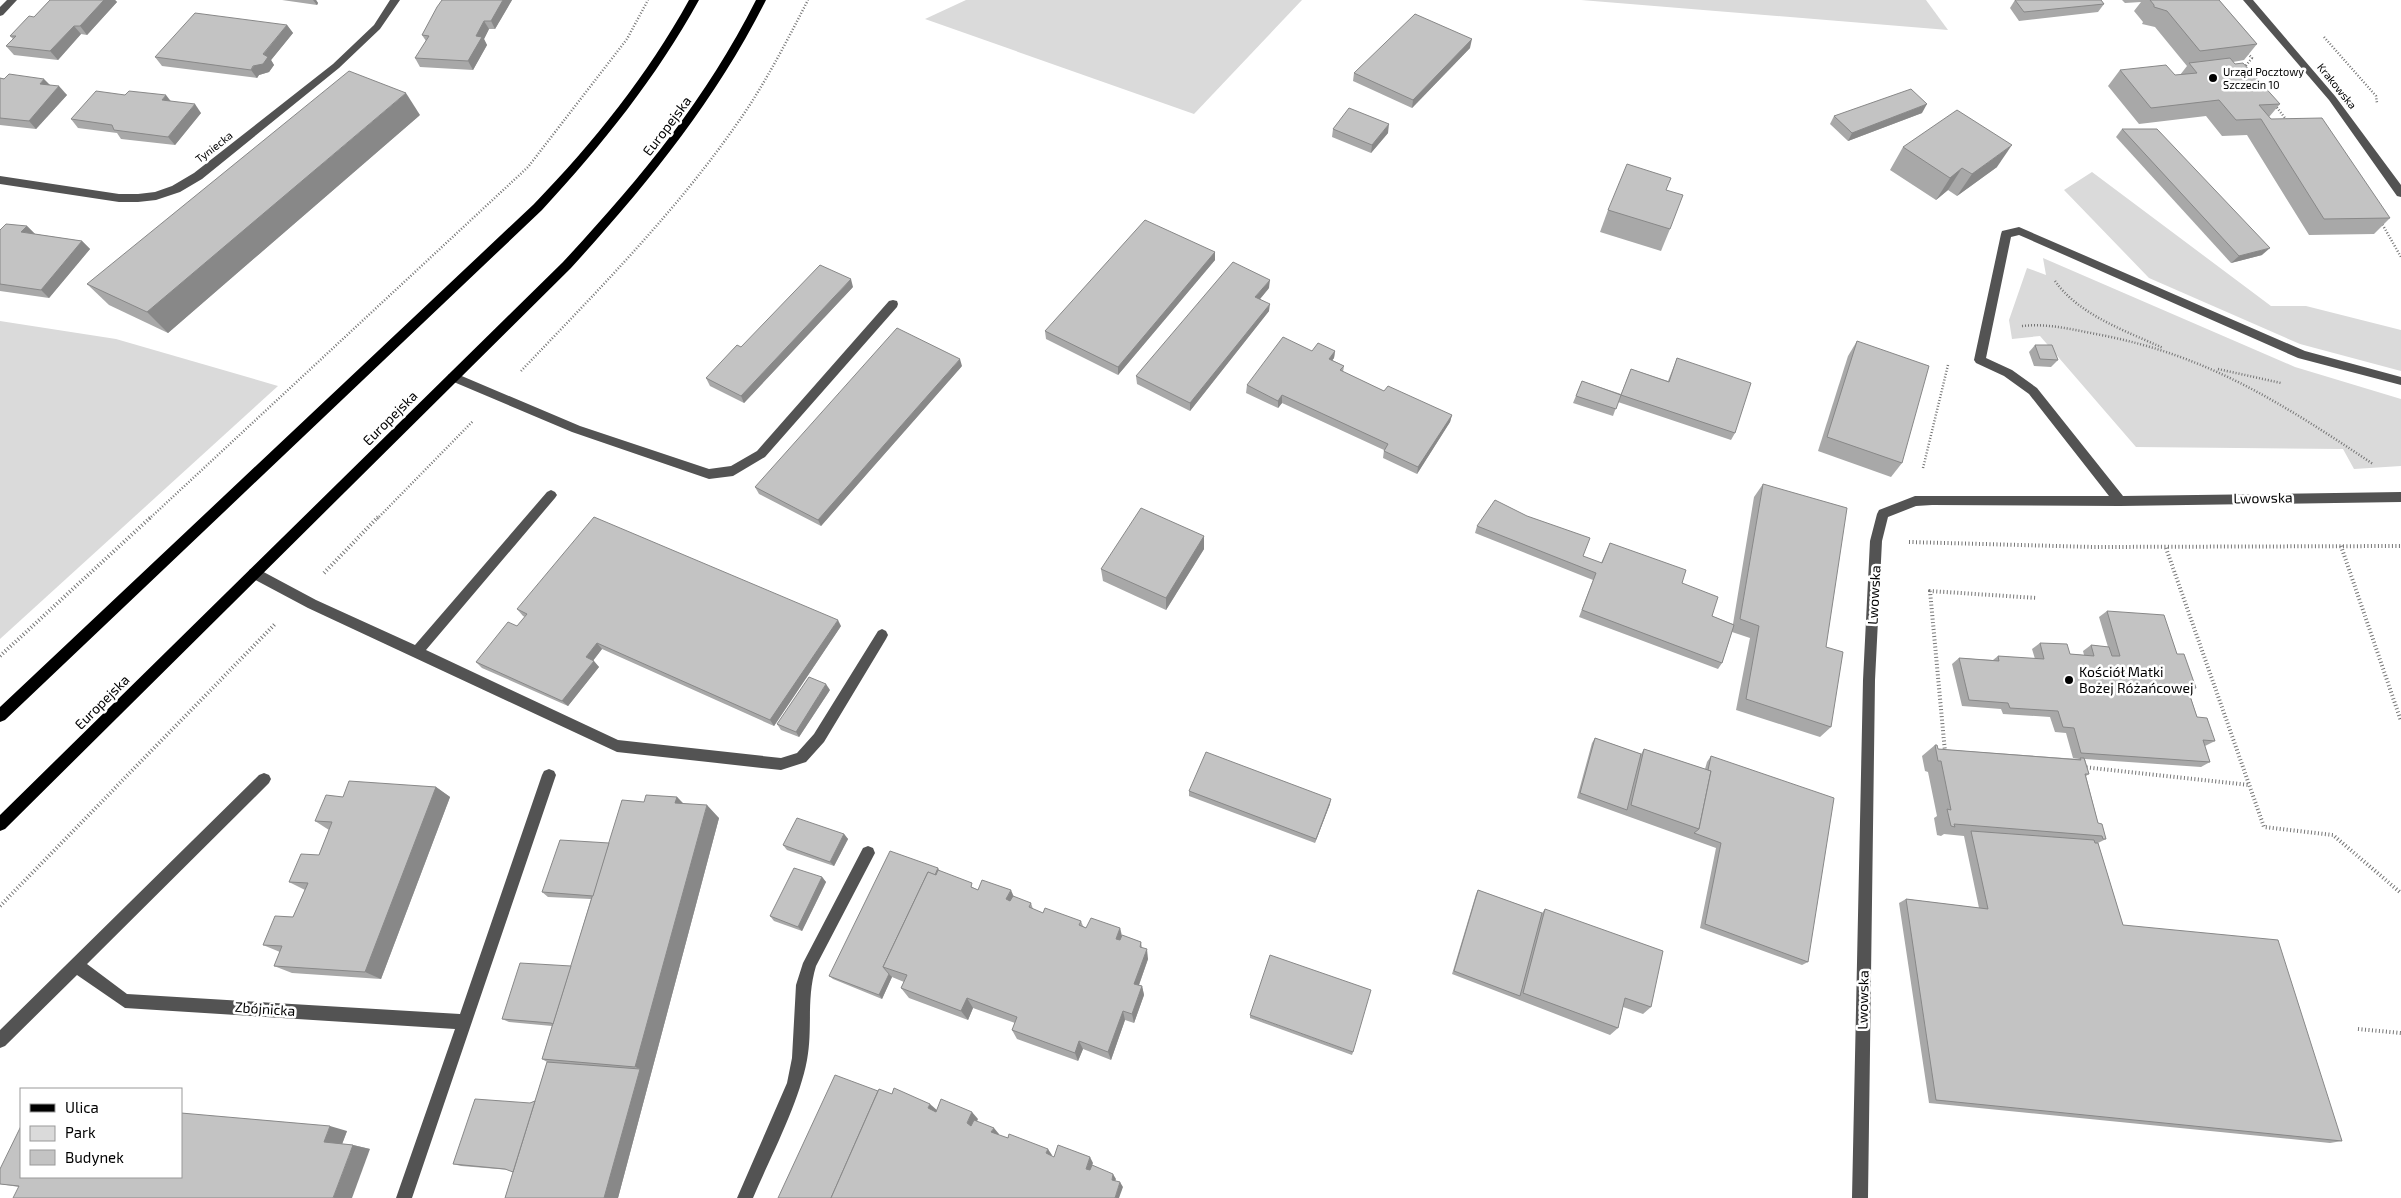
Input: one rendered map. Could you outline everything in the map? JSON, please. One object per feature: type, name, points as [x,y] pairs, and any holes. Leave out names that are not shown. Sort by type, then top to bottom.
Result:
[{"type":"main road","points":[[0,716],[544,201],[593,148],[632,98],[694,0]]},
{"type":"main road","name":"Europejska","points":[[0,824],[566,265],[654,168],[716,83],[761,0]]},
{"type":"street","points":[[0,13],[12,0]]},
{"type":"street","name":"Tyniecka","points":[[0,180],[119,198],[156,196],[176,189],[198,176],[336,66],[377,27],[394,0]]},
{"type":"street","name":"Krakowska","points":[[2248,0],[2332,98],[2401,193]]},
{"type":"street","points":[[2120,500],[2034,391],[2003,368],[1980,360],[2006,234],[2019,231],[2302,355],[2401,381]]},
{"type":"street","points":[[453,377],[603,439],[709,474],[733,471],[761,454],[893,304]]},
{"type":"street","points":[[417,652],[552,495]]},
{"type":"street","name":"Lwowska","points":[[1860,1198],[1869,680],[1876,541],[1883,514],[1915,500],[2120,500],[2401,496]]},
{"type":"street","points":[[254,573],[301,598],[617,746],[781,764],[801,758],[820,738],[882,634]]},
{"type":"street","points":[[404,1198],[550,775]]},
{"type":"street","points":[[0,1041],[264,779]]},
{"type":"street","points":[[745,1198],[794,1084],[800,1058],[803,985],[810,963],[868,853]]},
{"type":"street","name":"Zbójnicka","points":[[76,965],[125,1000],[465,1022]]},
{"type":"path","points":[[0,656],[310,371],[528,167],[627,39],[648,0]]},
{"type":"path","points":[[0,906],[498,396],[651,234],[736,128],[792,37],[808,0]]},
{"type":"path","points":[[2246,51],[2252,58],[2244,67],[2250,74]]},
{"type":"path","points":[[2272,102],[2289,122],[2297,124]]},
{"type":"path","points":[[2377,216],[2401,257]]},
{"type":"path","points":[[2053,277],[2066,296],[2103,319],[2236,379],[2262,393],[2378,468]]},
{"type":"path","points":[[1986,330],[2032,324],[2057,326],[2148,345],[2177,354]]},
{"type":"path","points":[[1915,500],[1950,358]]},
{"type":"path","points":[[1876,541],[2019,546],[2166,548],[2401,546]]},
{"type":"path","points":[[2341,546],[2401,721]]},
{"type":"path","points":[[2166,548],[2264,827],[2333,835],[2401,893]]},
{"type":"path","points":[[1954,753],[1945,752],[1930,591],[2037,598]]},
{"type":"path","points":[[2082,767],[2249,784]]},
{"type":"path","points":[[2358,1029],[2401,1033]]},
{"type":"green space","points":[[966,0],[1302,0],[1194,114],[925,19]]},
{"type":"green space","points":[[1581,0],[1926,0],[1948,30]]},
{"type":"green space","points":[[2092,172],[2271,306],[2306,306],[2401,330],[2401,371],[2300,344],[2149,278],[2064,190]]},
{"type":"green space","points":[[2043,258],[2295,367],[2401,399],[2401,466],[2354,469],[2343,449],[2136,447],[2040,336],[2012,339],[2009,320],[2027,268],[2046,275]]},
{"type":"green space","points":[[0,321],[116,339],[278,386],[0,639]]},
{"type":"building","points":[[50,0],[104,0],[80,26],[74,26],[50,51],[6,46],[16,36],[10,36],[29,16],[34,17]]},
{"type":"building","points":[[442,0],[503,0],[491,21],[484,21],[476,36],[482,37],[468,61],[415,58],[429,36],[422,35]]},
{"type":"building","points":[[2015,0],[2101,0],[2104,4],[2024,12]]},
{"type":"building","points":[[2150,0],[2219,0],[2257,44],[2200,51],[2167,11],[2154,7]]},
{"type":"building","points":[[195,13],[287,25],[263,54],[268,57],[263,64],[253,66],[251,70],[155,57]]},
{"type":"building","points":[[1415,14],[1472,39],[1413,100],[1354,73]]},
{"type":"building","points":[[2230,58],[2235,64],[2243,63],[2280,104],[2259,105],[2271,119],[2322,118],[2390,218],[2324,219],[2261,119],[2236,120],[2219,100],[2151,108],[2120,70],[2166,65],[2175,75],[2197,73],[2189,63]]},
{"type":"building","points":[[349,71],[406,93],[147,312],[87,284]]},
{"type":"building","points":[[9,74],[44,79],[40,84],[59,86],[29,121],[0,118],[0,78],[4,79]]},
{"type":"building","points":[[1911,89],[1927,104],[1852,133],[1834,116]]},
{"type":"building","points":[[96,91],[125,95],[129,91],[166,95],[162,100],[195,104],[168,137],[114,130],[112,125],[71,119]]},
{"type":"building","points":[[1349,108],[1389,124],[1372,145],[1333,129]]},
{"type":"building","points":[[1957,110],[2012,145],[1972,174],[1962,168],[1950,178],[1903,147]]},
{"type":"building","points":[[2122,129],[2157,129],[2270,248],[2239,256]]},
{"type":"building","points":[[1627,164],[1671,178],[1666,190],[1683,195],[1670,229],[1608,210]]},
{"type":"building","points":[[1145,220],[1215,252],[1118,367],[1045,331]]},
{"type":"building","points":[[6,224],[27,226],[21,232],[82,241],[41,290],[0,284],[0,230]]},
{"type":"building","points":[[1233,262],[1270,280],[1255,297],[1270,304],[1190,403],[1136,376]]},
{"type":"building","points":[[820,265],[851,279],[741,396],[706,378],[737,345],[741,347]]},
{"type":"building","points":[[897,328],[960,359],[818,520],[755,487]]},
{"type":"building","points":[[1283,337],[1312,351],[1318,343],[1335,351],[1329,359],[1344,366],[1340,370],[1384,391],[1388,386],[1452,415],[1418,467],[1384,451],[1388,444],[1282,395],[1278,401],[1247,385]]},
{"type":"building","points":[[1857,341],[1929,366],[1902,463],[1827,437]]},
{"type":"building","points":[[2035,345],[2052,345],[2058,360],[2040,359]]},
{"type":"building","points":[[1677,358],[1751,383],[1735,433],[1621,395],[1631,369],[1669,382]]},
{"type":"building","points":[[1582,381],[1621,395],[1616,409],[1576,396]]},
{"type":"building","points":[[1763,484],[1847,508],[1826,647],[1843,652],[1831,727],[1746,699],[1759,626],[1740,619]]},
{"type":"building","points":[[1495,500],[1527,516],[1590,538],[1583,556],[1602,563],[1610,543],[1686,570],[1682,583],[1718,597],[1712,616],[1734,625],[1722,663],[1582,610],[1596,573],[1477,526]]},
{"type":"building","points":[[1141,508],[1204,536],[1166,598],[1101,569]]},
{"type":"building","points":[[594,517],[838,620],[770,720],[597,643],[586,657],[594,661],[562,701],[476,662],[508,622],[517,626],[527,614],[517,609]]},
{"type":"building","name":"Kościół Matki Bożej Różańcowej","points":[[2107,611],[2164,615],[2177,654],[2184,654],[2196,688],[2187,687],[2197,717],[2207,718],[2215,741],[2203,740],[2210,762],[2081,753],[2074,728],[2063,727],[2058,711],[2010,708],[2008,703],[1969,700],[1959,658],[1999,661],[1998,656],[2044,659],[2040,643],[2067,644],[2070,654],[2094,656],[2091,645],[2109,647],[2112,656],[2120,656]]},
{"type":"building","points":[[809,677],[826,684],[796,732],[777,724]]},
{"type":"building","points":[[1595,738],[1641,754],[1627,810],[1580,793]]},
{"type":"building","points":[[1935,745],[1937,745],[1938,749],[2081,760],[2080,758],[2084,758],[2089,774],[2085,774],[2098,823],[2102,824],[2106,839],[2103,839],[2102,836],[1954,824],[1955,827],[1951,826],[1947,809],[1951,810],[1941,761],[1938,761]]},
{"type":"building","points":[[1644,749],[1711,771],[1699,829],[1631,805]]},
{"type":"building","points":[[1206,752],[1331,799],[1316,839],[1189,791]]},
{"type":"building","points":[[1711,756],[1834,798],[1808,962],[1705,924],[1721,843],[1694,833],[1699,829],[1711,771],[1708,770]]},
{"type":"building","points":[[349,781],[436,787],[365,972],[274,966],[282,946],[263,945],[275,916],[293,917],[308,883],[289,882],[301,854],[319,855],[332,822],[315,821],[326,795],[343,797]]},
{"type":"building","points":[[646,795],[677,797],[675,803],[707,805],[635,1067],[542,1059],[622,800],[644,802]]},
{"type":"building","points":[[797,818],[844,834],[830,862],[783,845]]},
{"type":"building","points":[[1971,831],[2094,840],[2095,843],[2098,843],[2123,925],[2278,940],[2342,1141],[1936,1100],[1906,899],[1988,909]]},
{"type":"building","points":[[560,840],[609,843],[593,896],[542,892]]},
{"type":"building","points":[[890,851],[938,868],[935,875],[928,872],[883,967],[889,974],[879,995],[829,976]]},
{"type":"building","points":[[794,868],[822,877],[798,927],[770,916]]},
{"type":"building","points":[[938,870],[972,883],[971,887],[978,890],[982,880],[1011,890],[1006,899],[1010,901],[1013,896],[1031,903],[1029,907],[1043,913],[1045,908],[1081,921],[1079,925],[1086,928],[1091,918],[1120,928],[1116,939],[1120,940],[1122,935],[1141,942],[1140,947],[1147,949],[1134,984],[1142,986],[1132,1014],[1123,1011],[1108,1052],[1079,1041],[1075,1053],[1012,1030],[1017,1017],[967,998],[961,1011],[901,988],[907,975],[883,967],[928,872],[936,875]]},
{"type":"building","points":[[1478,890],[1542,913],[1520,996],[1454,971]]},
{"type":"building","points":[[1545,909],[1663,951],[1651,1007],[1625,998],[1618,1028],[1523,993]]},
{"type":"building","points":[[1270,955],[1371,990],[1353,1052],[1250,1015]]},
{"type":"building","points":[[520,963],[571,966],[553,1024],[502,1019]]},
{"type":"building","points":[[547,1062],[640,1069],[604,1198],[505,1198]]},
{"type":"building","points":[[835,1075],[878,1091],[831,1198],[778,1198]]},
{"type":"building","points":[[894,1088],[930,1104],[928,1108],[936,1112],[941,1099],[972,1112],[967,1123],[971,1126],[974,1120],[994,1128],[991,1132],[1008,1138],[1009,1134],[1048,1149],[1046,1153],[1054,1157],[1058,1145],[1090,1157],[1086,1169],[1090,1170],[1092,1165],[1113,1174],[1112,1180],[1120,1182],[1115,1198],[831,1198],[879,1089],[892,1094]]},
{"type":"building","points":[[475,1099],[530,1103],[535,1101],[513,1172],[505,1169],[453,1164]]},
{"type":"building","points":[[182,1113],[330,1126],[324,1142],[353,1145],[333,1198],[13,1198],[19,1186],[0,1184],[0,1169],[20,1128],[20,1178],[182,1178]]},
{"type":"place","name":"Urząd Pocztowy Szczecin 10","points":[[2213,78]]},
{"type":"place","name":"Kościół Matki Bożej Różańcowej","points":[[2069,680]]}]
